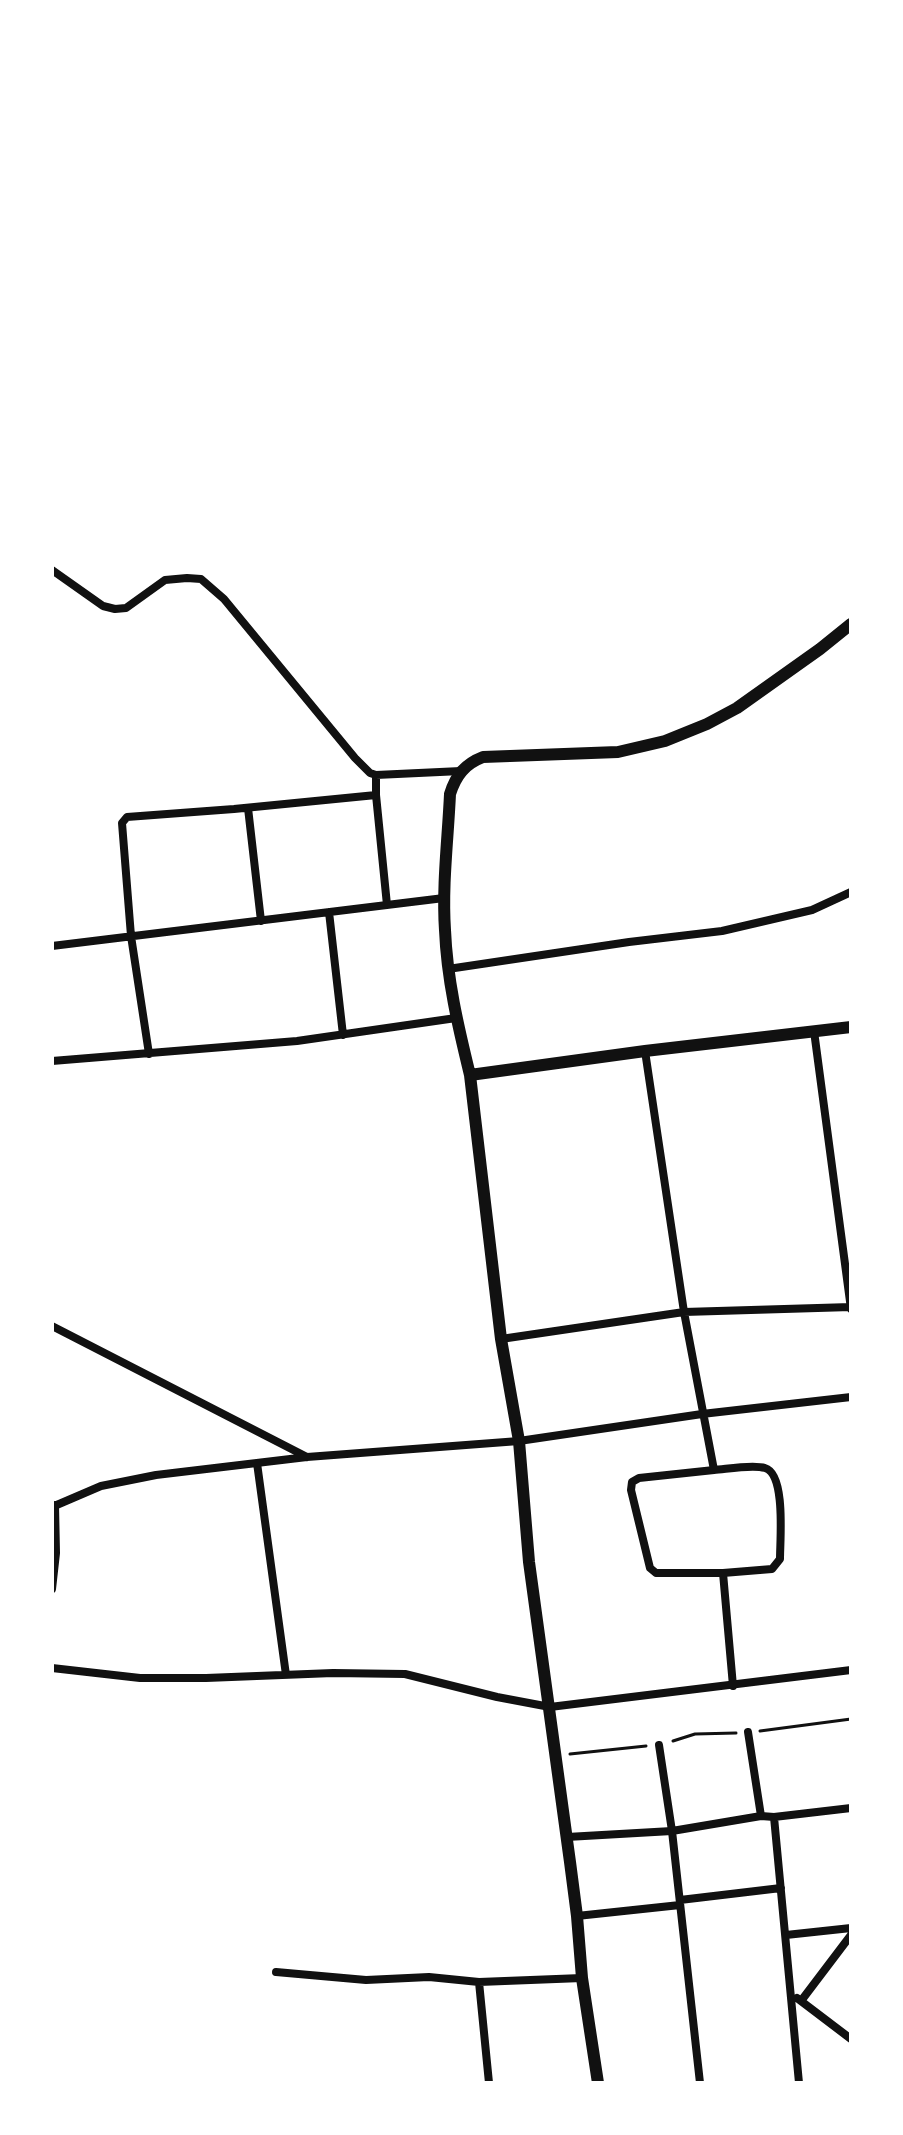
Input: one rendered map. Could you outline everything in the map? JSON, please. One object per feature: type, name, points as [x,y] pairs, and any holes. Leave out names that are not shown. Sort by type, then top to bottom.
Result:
[{"type":"street","points":[[52,570],[103,606],[115,609],[126,608],[165,580],[201,579],[224,599],[370,773],[461,771]]},
{"type":"street","points":[[598,2083],[529,1562],[519,1441],[501,1339],[470,1075],[448,969],[444,898],[450,794],[461,771],[483,757],[618,752],[665,741],[707,724],[737,708],[851,624]]},
{"type":"street","points":[[376,775],[387,905]]},
{"type":"street","points":[[149,1054],[131,936],[124,820],[127,817],[376,795]]},
{"type":"street","points":[[248,808],[261,921]]},
{"type":"street","points":[[448,969],[603,945],[722,931],[812,910],[851,892]]},
{"type":"street","points":[[52,946],[444,898]]},
{"type":"street","points":[[329,912],[343,1035]]},
{"type":"street","points":[[52,1061],[343,1035],[456,1018]]},
{"type":"street","points":[[470,1075],[851,1027]]},
{"type":"street","points":[[501,1339],[684,1312],[851,1308],[814,1031]]},
{"type":"street","points":[[645,1051],[684,1312],[714,1470]]},
{"type":"street","points":[[52,1326],[307,1457]]},
{"type":"street","points":[[52,1589],[56,1553],[54,1506],[101,1486],[156,1475],[307,1457],[519,1441],[702,1414],[851,1397]]},
{"type":"street","points":[[257,1463],[286,1675]]},
{"type":"street","points":[[762,1467],[771,1471],[776,1477],[779,1497],[780,1559],[772,1569],[723,1573],[663,1574],[650,1568],[631,1490],[632,1482],[639,1478],[714,1470],[762,1467]]},
{"type":"street","points":[[723,1573],[733,1686]]},
{"type":"street","points":[[52,1668],[140,1678],[405,1674],[550,1707],[851,1670]]},
{"type":"street","points":[[748,1732],[761,1816]]},
{"type":"street","points":[[659,1745],[672,1831],[700,2083]]},
{"type":"street","points":[[567,1837],[672,1831],[761,1816],[851,1808]]},
{"type":"street","points":[[774,1817],[799,2083]]},
{"type":"street","points":[[577,1916],[781,1888]]},
{"type":"street","points":[[786,1935],[851,1928]]},
{"type":"street","points":[[801,2001],[851,1935]]},
{"type":"street","points":[[276,1972],[366,1980],[429,1977],[479,1982],[582,1978]]},
{"type":"street","points":[[479,1982],[489,2083]]},
{"type":"street","points":[[791,1994],[851,2039]]},
{"type":"path","points":[[554,1756],[659,1745],[695,1734],[748,1732],[851,1719]]}]
